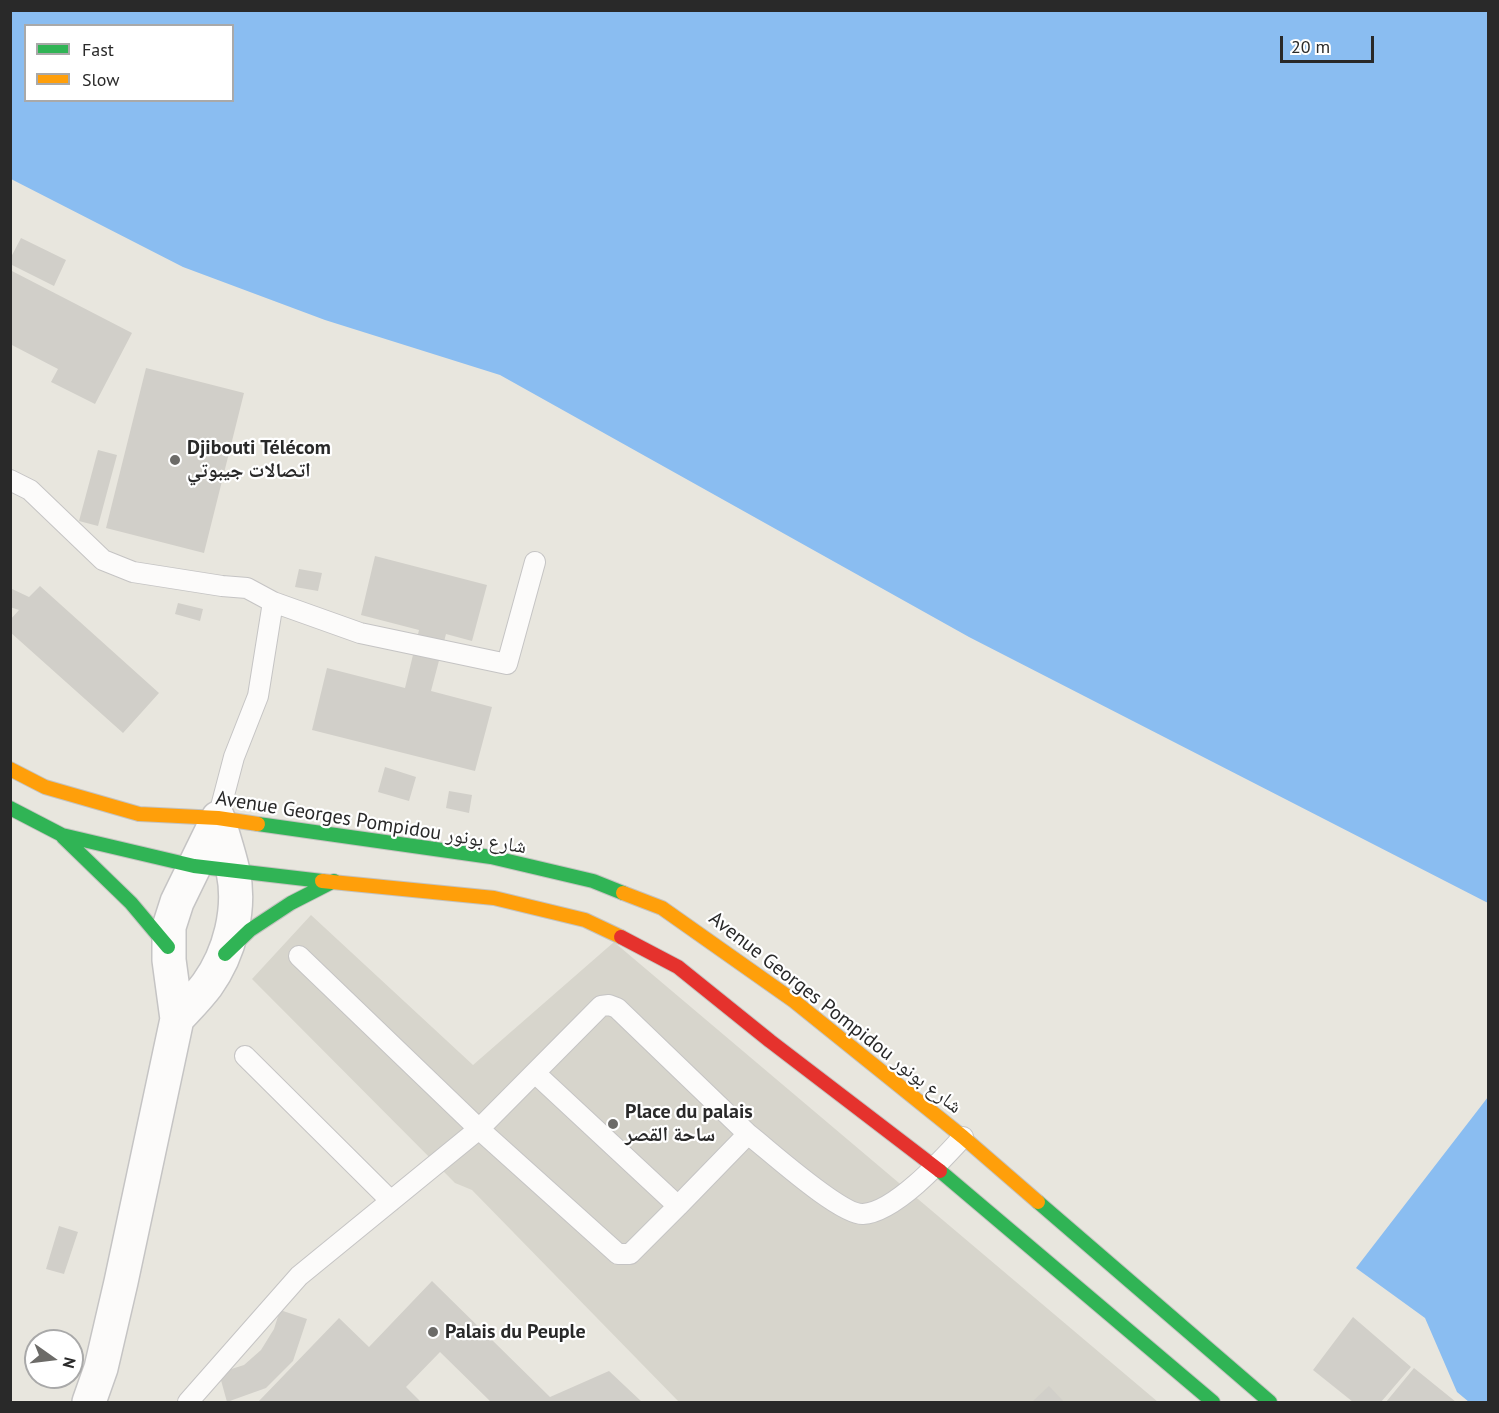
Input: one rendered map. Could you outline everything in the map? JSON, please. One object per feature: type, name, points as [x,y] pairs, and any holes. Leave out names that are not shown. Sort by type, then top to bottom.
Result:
[{"type":"main road","name":"Avenue Georges Pompidou شارع بونور","points":[[10,769],[45,787],[139,814],[218,818],[491,857],[593,881],[660,913],[794,1001],[963,1137],[1266,1401]]},
{"type":"main road","points":[[10,808],[62,836],[148,919],[168,947]]},
{"type":"main road","points":[[62,836],[194,866],[233,872],[494,898],[585,920],[646,942],[770,1041],[936,1168],[1213,1402]]},
{"type":"main road","points":[[225,954],[250,930],[291,903],[334,881]]},
{"type":"street","points":[[89,1402],[101,1368],[177,1019],[168,947],[169,927],[177,902],[218,818]]},
{"type":"street","points":[[177,1019],[207,984],[225,954],[236,895],[233,872],[218,818]]},
{"type":"lane","points":[[10,480],[30,490],[103,560],[133,572],[247,588],[273,602],[360,633],[507,664],[535,562]]},
{"type":"lane","points":[[218,818],[234,757],[258,696],[273,602]]},
{"type":"lane","points":[[299,956],[479,1129],[618,1254],[630,1254],[748,1134]]},
{"type":"lane","points":[[188,1402],[299,1276],[479,1129],[601,1006],[609,1005],[617,1008],[748,1134],[840,1206],[862,1214],[883,1209],[936,1168],[963,1137]]},
{"type":"lane","points":[[245,1056],[391,1201]]},
{"type":"lane","points":[[535,1072],[678,1206]]},
{"type":"shaded area","name":"Place du palais ساحة القصر","points":[[311,915],[473,1065],[614,942],[1158,1402],[679,1402],[472,1190],[455,1183],[252,979]]},
{"type":"water","points":[[10,11],[1488,11],[1488,903],[969,637],[500,375],[325,320],[183,267],[11,179]]},
{"type":"water","points":[[1488,1097],[1488,1402],[1469,1402],[1457,1392],[1425,1318],[1356,1268]]},
{"type":"building","points":[[21,238],[66,260],[54,286],[10,264],[10,259]]},
{"type":"building","points":[[10,270],[132,333],[95,404],[51,382],[58,369],[10,344]]},
{"type":"building","name":"Djibouti Télécom اتصالات جيبوتي","points":[[146,368],[244,393],[204,553],[106,528]]},
{"type":"building","points":[[98,450],[117,455],[98,526],[79,521]]},
{"type":"building","points":[[375,556],[487,585],[472,641],[446,634],[431,691],[492,707],[475,771],[312,730],[327,668],[405,688],[419,630],[361,615]]},
{"type":"building","points":[[299,569],[322,573],[318,591],[295,587]]},
{"type":"building","points":[[40,586],[159,693],[123,733],[10,632],[10,620],[19,610],[10,607],[10,588],[29,597]]},
{"type":"building","points":[[178,603],[203,609],[200,621],[175,614]]},
{"type":"building","points":[[385,767],[416,777],[409,801],[378,792]]},
{"type":"building","points":[[449,791],[472,795],[469,813],[446,808]]},
{"type":"building","points":[[59,1226],[78,1232],[64,1274],[46,1269]]},
{"type":"building","name":"Palais du Peuple","points":[[432,1281],[550,1397],[609,1371],[642,1402],[491,1402],[440,1352],[406,1387],[421,1402],[258,1402],[339,1318],[369,1347]]},
{"type":"building","points":[[280,1310],[307,1319],[293,1361],[266,1388],[227,1402],[219,1373],[244,1365],[261,1350],[274,1329]]},
{"type":"building","points":[[1353,1317],[1411,1367],[1381,1402],[1353,1402],[1313,1370]]},
{"type":"building","points":[[1414,1368],[1456,1402],[1386,1402]]},
{"type":"building","points":[[1049,1386],[1064,1402],[1032,1402]]},
{"type":"traffic: fast","points":[[10,808],[62,835],[194,866],[322,881]]},
{"type":"traffic: fast","points":[[258,824],[491,857],[593,881],[623,893]]},
{"type":"traffic: fast","points":[[63,837],[131,903],[168,947]]},
{"type":"traffic: fast","points":[[225,954],[250,930],[291,903],[334,881]]},
{"type":"traffic: fast","points":[[940,1171],[1213,1402]]},
{"type":"traffic: fast","points":[[1038,1202],[1270,1402]]},
{"type":"traffic: slow","points":[[10,769],[45,787],[139,814],[218,818],[258,824]]},
{"type":"traffic: slow","points":[[322,881],[494,898],[585,920],[621,937]]},
{"type":"traffic: slow","points":[[623,893],[662,908],[794,1001],[963,1137],[1038,1202]]},
{"type":"traffic: jam","points":[[621,937],[678,967],[770,1041],[940,1171]]},
{"type":"place","name":"Djibouti Télécom اتصالات جيبوتي","points":[[175,460]]},
{"type":"place","name":"Place du palais ساحة القصر","points":[[613,1124]]},
{"type":"place","name":"Palais du Peuple","points":[[433,1332]]}]
